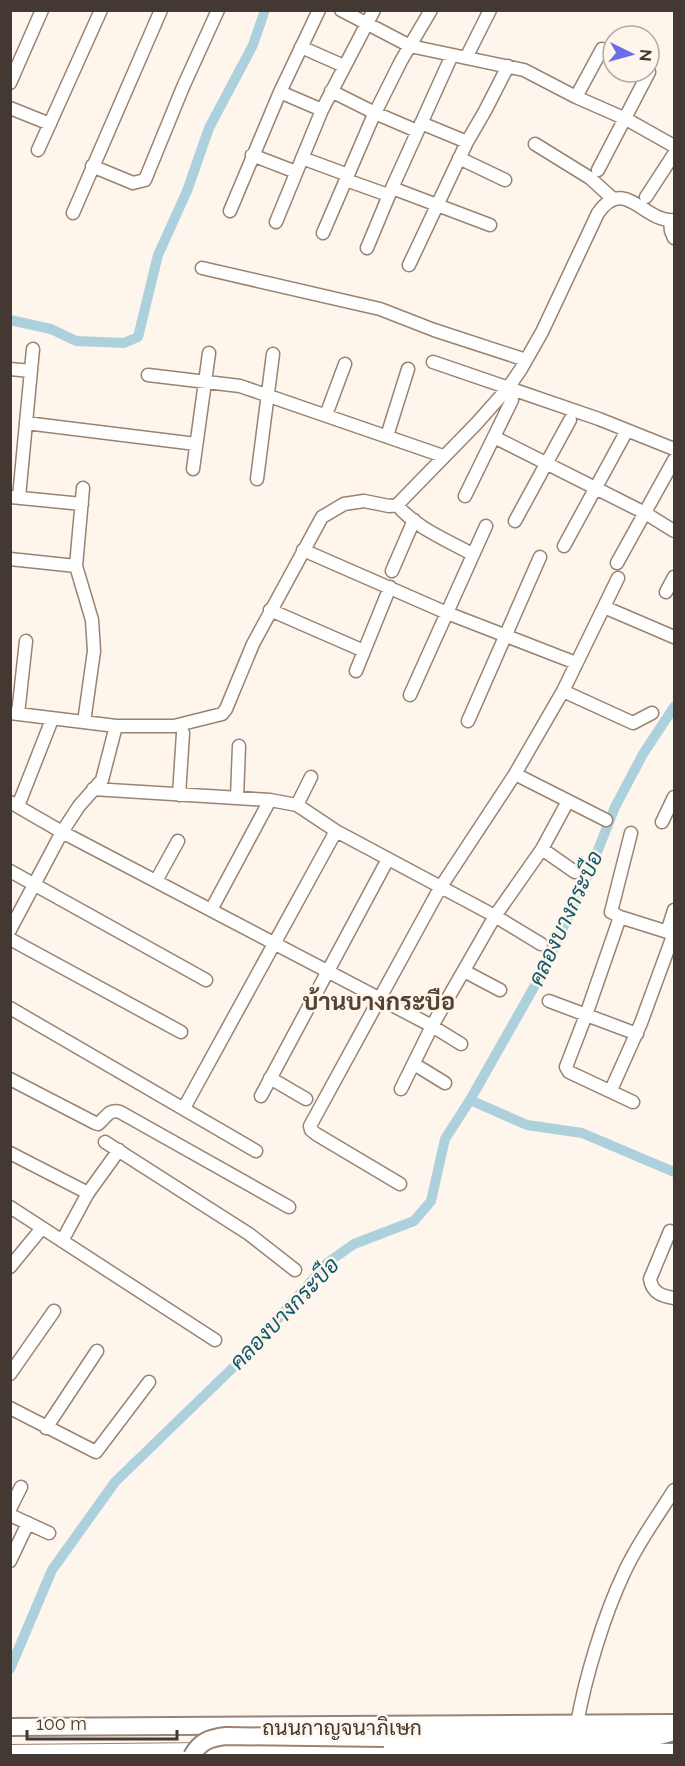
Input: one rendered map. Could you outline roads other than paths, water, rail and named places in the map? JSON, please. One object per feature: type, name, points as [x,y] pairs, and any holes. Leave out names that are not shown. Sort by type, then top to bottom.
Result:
[{"type":"highway","name":"ถนนกาญจนาภิเษก","points":[[10,1755],[402,1751],[675,1754]]},
{"type":"main road","points":[[10,1727],[675,1723]]},
{"type":"main road","points":[[192,1755],[199,1744],[215,1737],[659,1736],[675,1732]]},
{"type":"street","points":[[10,83],[42,10]]},
{"type":"street","points":[[38,150],[100,10]]},
{"type":"street","points":[[73,213],[161,10]]},
{"type":"street","points":[[92,166],[133,183],[145,180],[218,10]]},
{"type":"street","points":[[230,211],[252,155],[319,10]]},
{"type":"street","points":[[341,10],[410,45],[524,70],[576,97],[626,119],[675,146]]},
{"type":"street","points":[[276,222],[322,110],[374,10]]},
{"type":"street","points":[[323,233],[375,113],[431,10]]},
{"type":"street","points":[[466,58],[490,10]]},
{"type":"street","points":[[302,47],[344,66]]},
{"type":"street","points":[[576,97],[601,51]]},
{"type":"street","points":[[367,248],[390,191],[452,55]]},
{"type":"street","points":[[409,265],[436,204],[508,66]]},
{"type":"street","points":[[598,170],[643,84]]},
{"type":"street","points":[[332,91],[375,113],[467,142]]},
{"type":"street","points":[[280,92],[322,110]]},
{"type":"street","points":[[10,108],[50,124]]},
{"type":"street","points":[[535,144],[590,178],[612,198]]},
{"type":"street","points":[[646,197],[675,154]]},
{"type":"street","points":[[252,155],[296,172]]},
{"type":"street","points":[[302,158],[347,178],[436,204],[490,225]]},
{"type":"street","points":[[459,158],[505,180]]},
{"type":"street","points":[[465,496],[494,437],[526,360],[604,204],[612,198],[622,197],[672,221],[671,231],[675,238]]},
{"type":"street","points":[[202,268],[380,309],[434,330],[526,360]]},
{"type":"street","points":[[33,349],[26,423],[15,497],[82,504]]},
{"type":"street","points":[[193,469],[209,352]]},
{"type":"street","points":[[257,479],[273,354]]},
{"type":"street","points":[[433,362],[510,394],[599,419],[675,449]]},
{"type":"street","points":[[326,415],[345,364]]},
{"type":"street","points":[[10,369],[31,371]]},
{"type":"street","points":[[387,436],[408,369]]},
{"type":"street","points":[[148,375],[240,386],[443,456]]},
{"type":"street","points":[[26,641],[14,714],[116,726],[174,726],[222,714],[270,610],[322,517],[344,504],[364,501],[389,506],[397,505],[443,456],[510,394]]},
{"type":"street","points":[[515,521],[570,420]]},
{"type":"street","points":[[26,423],[196,444]]},
{"type":"street","points":[[564,546],[625,434]]},
{"type":"street","points":[[494,437],[645,513],[675,531]]},
{"type":"street","points":[[617,563],[675,460]]},
{"type":"street","points":[[83,488],[76,566],[92,620],[94,651],[84,722]]},
{"type":"street","points":[[397,505],[433,533],[472,554]]},
{"type":"street","points":[[392,571],[414,520]]},
{"type":"street","points":[[410,696],[486,526]]},
{"type":"street","points":[[303,550],[447,613],[576,663]]},
{"type":"street","points":[[468,721],[540,557]]},
{"type":"street","points":[[10,559],[76,566]]},
{"type":"street","points":[[666,592],[675,577]]},
{"type":"street","points":[[400,1184],[311,1130],[312,1121],[440,888],[515,774],[563,691],[618,578]]},
{"type":"street","points":[[356,671],[390,587]]},
{"type":"street","points":[[604,607],[675,637]]},
{"type":"street","points":[[270,610],[364,651]]},
{"type":"street","points":[[563,691],[633,723],[652,713]]},
{"type":"street","points":[[51,722],[14,804],[62,832],[380,998],[461,1044]]},
{"type":"street","points":[[10,930],[62,832],[79,806],[102,780],[116,726]]},
{"type":"street","points":[[179,795],[183,733]]},
{"type":"street","points":[[237,798],[239,746]]},
{"type":"street","points":[[515,774],[606,820]]},
{"type":"street","points":[[297,805],[311,777]]},
{"type":"street","points":[[93,789],[270,800],[297,805],[336,831],[495,916],[540,944]]},
{"type":"street","points":[[662,822],[675,797]]},
{"type":"street","points":[[211,910],[270,800]]},
{"type":"street","points":[[401,1089],[432,1026],[495,916],[542,849],[568,801]]},
{"type":"street","points":[[184,1108],[336,831]]},
{"type":"street","points":[[632,833],[610,910],[620,917],[672,933]]},
{"type":"street","points":[[156,881],[178,840]]},
{"type":"street","points":[[542,849],[574,872]]},
{"type":"street","points":[[261,1095],[388,859]]},
{"type":"street","points":[[10,871],[206,980]]},
{"type":"street","points":[[611,1090],[637,1034],[672,933],[675,910]]},
{"type":"street","points":[[620,917],[566,1067],[569,1072],[633,1102]]},
{"type":"street","points":[[10,939],[181,1032]]},
{"type":"street","points":[[464,971],[500,990]]},
{"type":"street","points":[[549,1001],[637,1034]]},
{"type":"street","points":[[10,1008],[256,1151]]},
{"type":"street","points":[[414,1064],[445,1083]]},
{"type":"street","points":[[270,1078],[306,1099]]},
{"type":"street","points":[[10,1079],[98,1124],[108,1112],[114,1110],[120,1112],[289,1207]]},
{"type":"street","points":[[105,1142],[249,1234],[295,1270]]},
{"type":"street","points":[[62,1240],[88,1193],[119,1150]]},
{"type":"street","points":[[10,1153],[88,1193]]},
{"type":"street","points":[[10,1207],[215,1340]]},
{"type":"street","points":[[10,1267],[42,1228]]},
{"type":"street","points":[[670,1231],[650,1279],[657,1293],[675,1298]]},
{"type":"street","points":[[10,1374],[54,1311]]},
{"type":"street","points":[[46,1428],[97,1351]]},
{"type":"street","points":[[10,1408],[96,1452],[149,1382]]},
{"type":"street","points":[[10,1509],[21,1487]]},
{"type":"street","points":[[576,1724],[603,1626],[624,1573],[675,1490]]},
{"type":"street","points":[[10,1515],[49,1533]]},
{"type":"street","points":[[10,1562],[28,1523]]},
{"type":"waterway","points":[[10,320],[51,329],[76,341],[124,343],[138,337],[158,255],[187,191],[209,128],[253,45],[265,10]]},
{"type":"waterway","name":"คลองบางกระบือ","points":[[10,1669],[52,1570],[115,1482],[247,1354],[327,1263],[354,1244],[414,1221],[431,1201],[445,1139],[470,1100],[542,973],[588,875],[615,807],[643,754],[674,707]]},
{"type":"waterway","points":[[470,1100],[527,1125],[582,1133],[674,1172]]},
{"type":"district","name":"บ้านบางกระบือ","points":[[379,1002]]}]
